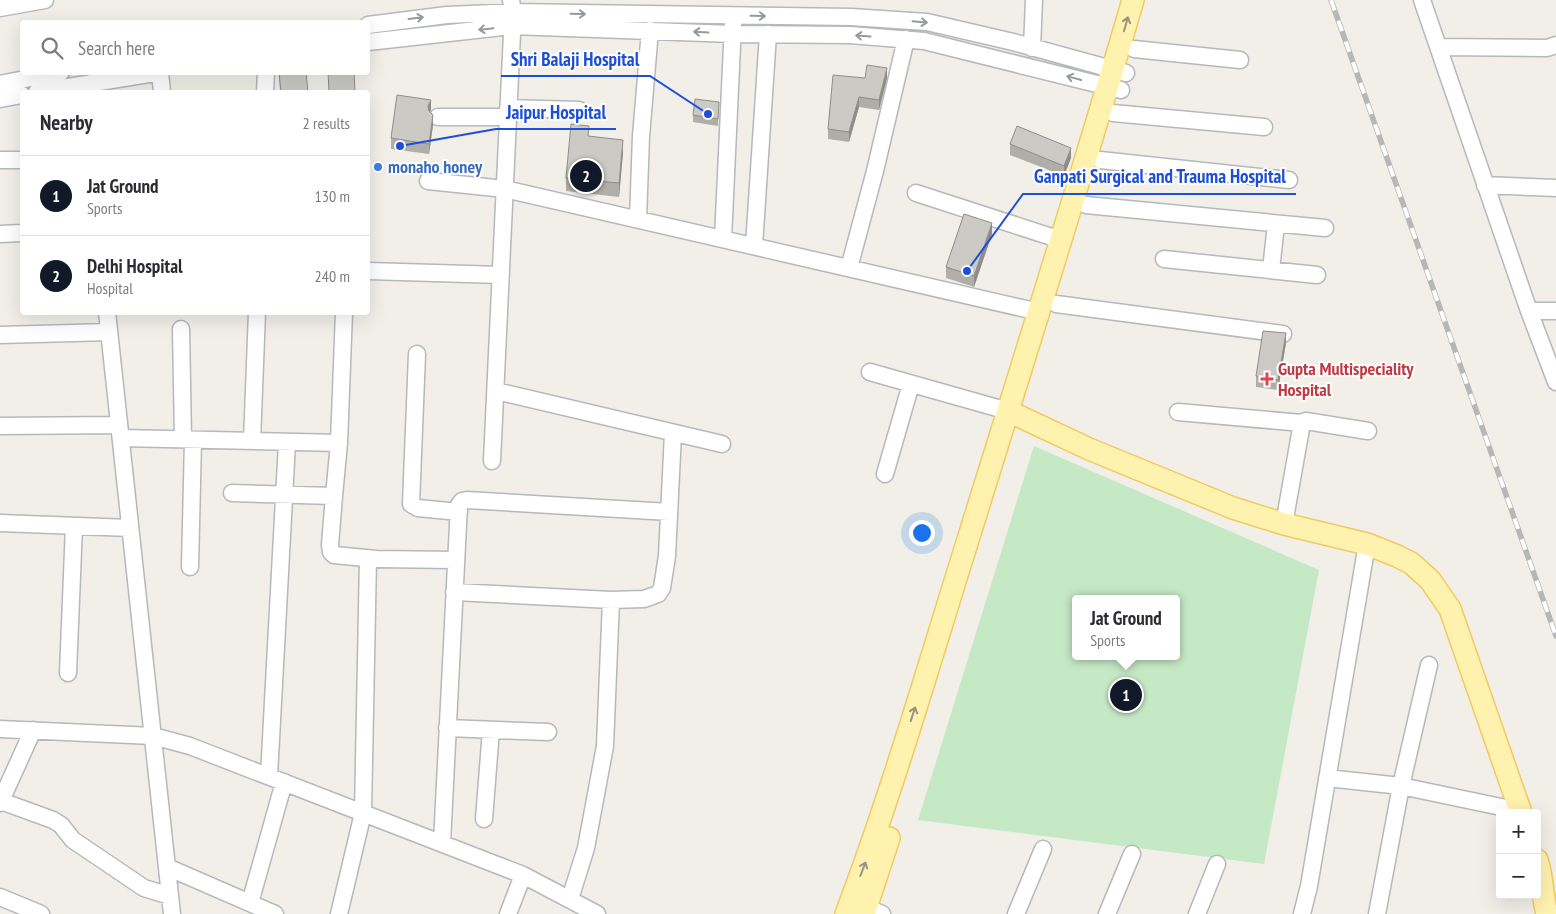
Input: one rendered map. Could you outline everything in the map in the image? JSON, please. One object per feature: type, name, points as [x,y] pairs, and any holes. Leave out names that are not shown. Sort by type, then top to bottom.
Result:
[{"type":"main road","points":[[861,910],[871,849],[962,583],[1047,308],[1086,205],[1100,160],[1113,113],[1117,79],[1133,0]]},
{"type":"main road","points":[[1047,308],[1062,240],[1117,79],[1134,49],[1149,0]]},
{"type":"main road","points":[[1014,413],[1089,449],[1233,508],[1284,524],[1366,544],[1411,563],[1430,580],[1450,609],[1520,809]]},
{"type":"main road","points":[[1541,868],[1551,883],[1556,896]]},
{"type":"main road","points":[[1541,882],[1547,914]]},
{"type":"street","points":[[10,4],[45,0]]},
{"type":"street","points":[[1032,48],[1034,0]]},
{"type":"street","points":[[1422,0],[1529,310],[1555,378]]},
{"type":"street","points":[[370,25],[447,15],[512,13],[851,17],[927,22],[1032,48],[1117,79]]},
{"type":"street","points":[[370,42],[512,13]]},
{"type":"street","points":[[492,460],[512,13]]},
{"type":"street","points":[[623,15],[650,30],[733,34],[850,35],[924,41],[1008,60],[1117,79]]},
{"type":"street","points":[[723,239],[734,16]]},
{"type":"street","points":[[638,220],[641,136],[650,30]]},
{"type":"street","points":[[754,246],[768,34]]},
{"type":"street","points":[[849,268],[875,171],[906,39]]},
{"type":"street","points":[[1439,47],[1547,48],[1556,45]]},
{"type":"street","points":[[1134,49],[1240,60]]},
{"type":"street","points":[[0,84],[46,75]]},
{"type":"street","points":[[46,90],[77,83],[144,75]]},
{"type":"street","points":[[161,75],[162,90]]},
{"type":"street","points":[[265,90],[266,75]]},
{"type":"street","points":[[0,99],[20,95]]},
{"type":"street","points":[[438,117],[508,112],[579,110]]},
{"type":"street","points":[[1113,113],[1264,127]]},
{"type":"street","points":[[0,160],[20,160]]},
{"type":"street","points":[[1100,160],[1289,180]]},
{"type":"street","points":[[428,181],[505,189],[849,268],[1047,308],[1283,334]]},
{"type":"street","points":[[1486,185],[1556,188]]},
{"type":"street","points":[[916,193],[1062,240]]},
{"type":"street","points":[[1086,205],[1325,228]]},
{"type":"street","points":[[1271,270],[1276,224]]},
{"type":"street","points":[[0,234],[20,233]]},
{"type":"street","points":[[1164,259],[1317,274]]},
{"type":"street","points":[[370,271],[501,275]]},
{"type":"street","points":[[1529,310],[1556,311]]},
{"type":"street","points":[[107,315],[172,914]]},
{"type":"street","points":[[252,441],[257,315]]},
{"type":"street","points":[[344,315],[339,443],[330,545],[332,554],[368,558],[456,560]]},
{"type":"street","points":[[181,330],[188,440],[190,567]]},
{"type":"street","points":[[0,335],[109,332]]},
{"type":"street","points":[[417,354],[411,504],[418,508],[459,512]]},
{"type":"street","points":[[870,372],[1014,413]]},
{"type":"street","points":[[885,474],[911,384]]},
{"type":"street","points":[[496,391],[722,444]]},
{"type":"street","points":[[1178,412],[1302,423],[1306,421],[1368,431]]},
{"type":"street","points":[[1284,524],[1302,423]]},
{"type":"street","points":[[0,426],[120,431],[188,440],[339,443]]},
{"type":"street","points":[[454,592],[611,600],[644,598],[658,594],[662,588],[667,556],[673,432]]},
{"type":"street","points":[[250,903],[277,779],[286,443]]},
{"type":"street","points":[[232,493],[334,496]]},
{"type":"street","points":[[442,843],[459,505],[462,501],[467,500],[669,512]]},
{"type":"street","points":[[0,523],[130,528]]},
{"type":"street","points":[[68,673],[74,526]]},
{"type":"street","points":[[1302,914],[1309,886],[1366,544]]},
{"type":"street","points":[[339,914],[363,813],[368,558]]},
{"type":"street","points":[[570,900],[586,848],[605,746],[611,600]]},
{"type":"street","points":[[1377,914],[1401,786],[1429,665]]},
{"type":"street","points":[[447,728],[548,732]]},
{"type":"street","points":[[0,729],[153,736],[190,746],[522,875],[597,914]]},
{"type":"street","points":[[33,730],[0,802],[54,820],[61,825],[73,840],[144,888],[170,896]]},
{"type":"street","points":[[484,820],[491,730]]},
{"type":"street","points":[[1327,778],[1401,786],[1507,809]]},
{"type":"street","points":[[1016,914],[1043,848]]},
{"type":"street","points":[[1107,914],[1132,854]]},
{"type":"street","points":[[1197,914],[1217,864]]},
{"type":"street","points":[[167,867],[275,914]]},
{"type":"street","points":[[508,914],[522,875]]},
{"type":"street","points":[[0,897],[41,914]]},
{"type":"green space","points":[[1034,446],[1319,570],[1264,864],[918,820]]},
{"type":"building","points":[[867,65],[887,68],[879,100],[859,97],[849,132],[828,129],[833,75],[865,78]]},
{"type":"building","points":[[279,75],[306,75],[308,90],[281,90]]},
{"type":"building","points":[[328,75],[354,75],[355,90],[329,90]]},
{"type":"building","points":[[397,95],[431,100],[428,106],[429,111],[433,115],[429,144],[391,138]]},
{"type":"building","points":[[695,99],[719,102],[718,119],[693,115]]},
{"type":"building","points":[[571,124],[589,126],[588,136],[623,140],[619,183],[566,178]]},
{"type":"building","points":[[1017,126],[1071,148],[1064,166],[1010,144]]},
{"type":"building","points":[[964,214],[992,223],[974,276],[946,267]]},
{"type":"building","points":[[1263,331],[1286,333],[1278,380],[1256,376]]},
{"type":"railway","points":[[1331,0],[1556,636]]},
{"type":"place","name":"Shri Balaji Hospital","points":[[708,114]]},
{"type":"place","name":"Jaipur Hospital","points":[[400,146]]},
{"type":"place","name":"monaho honey","points":[[378,167]]},
{"type":"place","name":"Delhi Hospital","points":[[586,176]]},
{"type":"place","name":"Ganpati Surgical and Trauma Hospital","points":[[967,271]]},
{"type":"place","name":"Gupta Multispeciality Hospital","points":[[1267,379]]},
{"type":"place","name":"Jat Ground","points":[[1126,695]]}]
